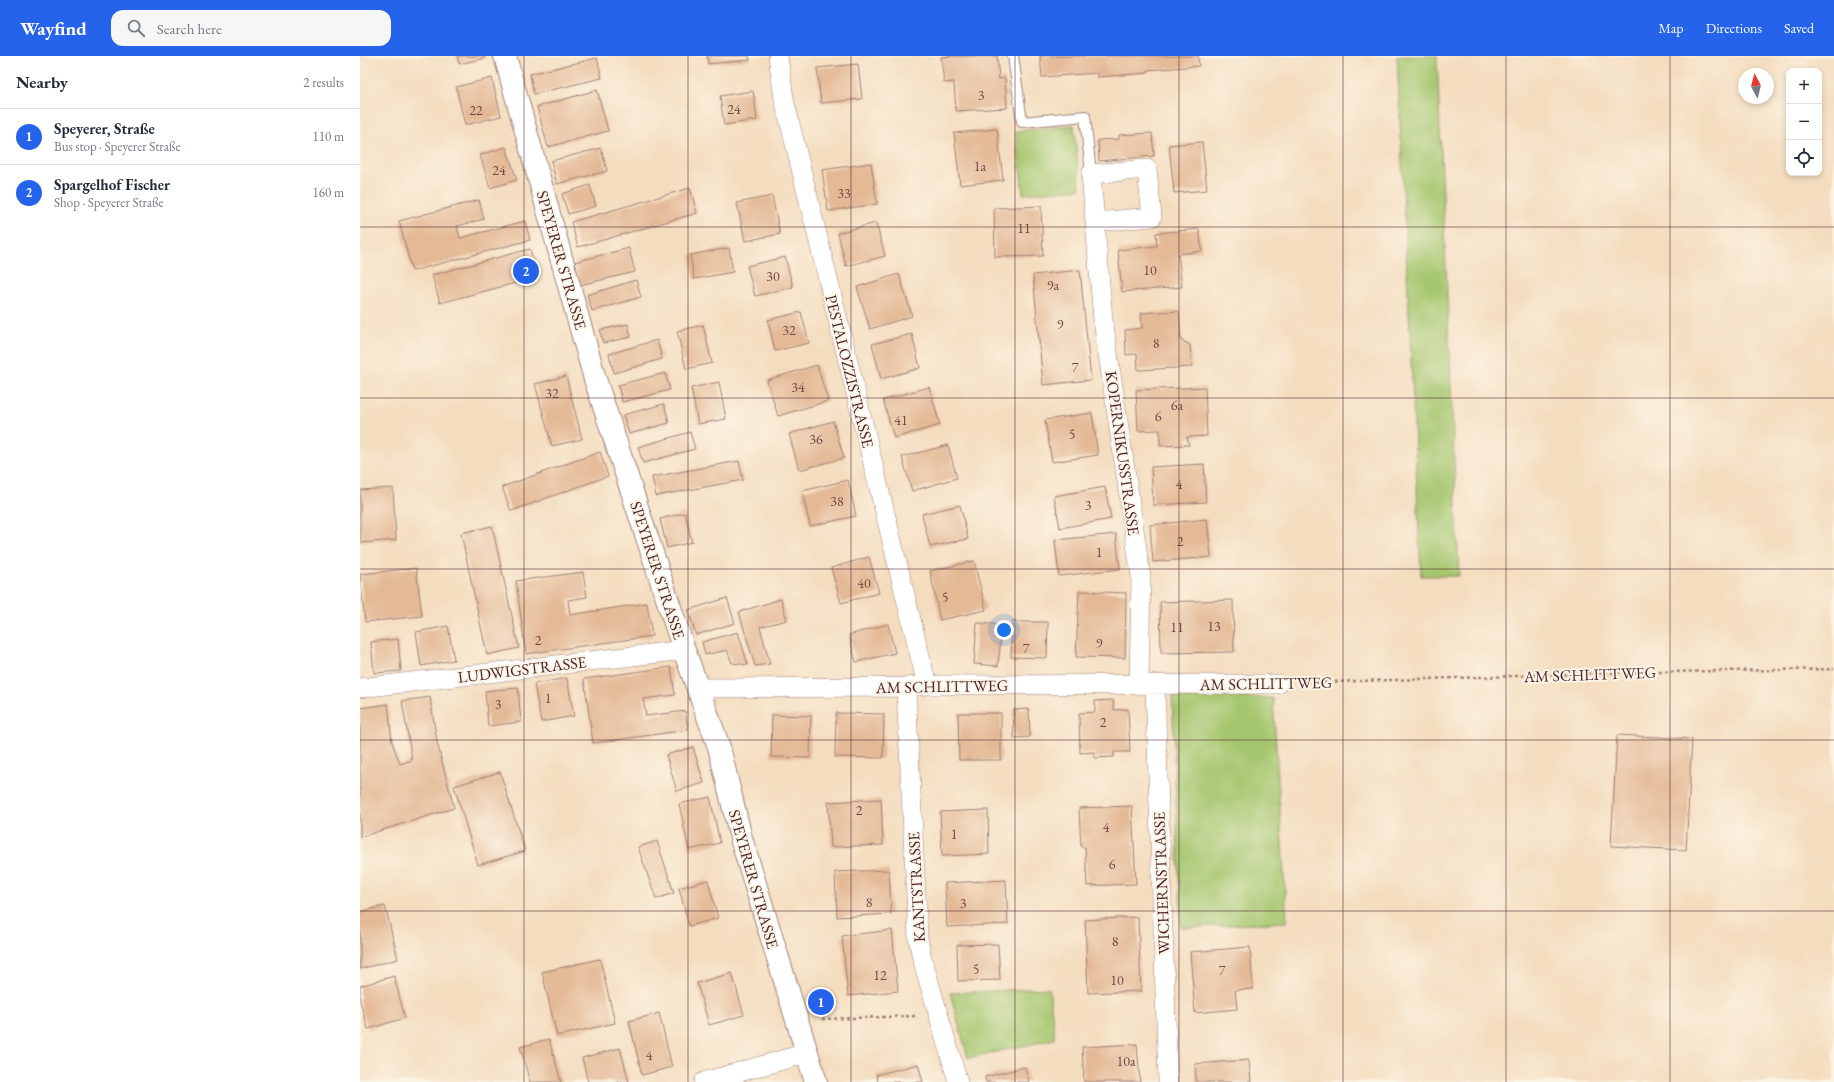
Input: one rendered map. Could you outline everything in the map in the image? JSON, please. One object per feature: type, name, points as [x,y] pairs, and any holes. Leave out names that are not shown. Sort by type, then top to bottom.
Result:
[{"type":"main road","name":"SPEYERER STRASSE","points":[[505,56],[595,379],[684,650],[719,747],[741,838],[816,1082]]},
{"type":"street","name":"PESTALOZZISTRASSE","points":[[778,56],[784,99],[927,685]]},
{"type":"street","points":[[1091,174],[1147,169],[1152,217],[1095,222]]},
{"type":"street","name":"KOPERNIKUSSTRASSE","points":[[1091,174],[1103,320],[1141,577],[1147,685]]},
{"type":"street","name":"LUDWIGSTRASSE","points":[[360,688],[684,650]]},
{"type":"street","name":"AM SCHLITTWEG","points":[[697,688],[906,687],[927,685],[1278,684]]},
{"type":"street","name":"WICHERNSTRASSE","points":[[1147,685],[1168,1082]]},
{"type":"street","name":"KANTSTRASSE","points":[[906,687],[918,938],[922,958],[958,1082]]},
{"type":"street","points":[[704,1082],[807,1052]]},
{"type":"lane","name":"KOPERNIKUSSTRASSE","points":[[1013,56],[1022,122],[1085,116],[1091,174]]},
{"type":"path","name":"AM SCHLITTWEG","points":[[1278,684],[1608,673],[1834,669]]},
{"type":"path","points":[[822,1019],[939,1016]]},
{"type":"green space","points":[[1397,56],[1437,56],[1459,576],[1421,576]]},
{"type":"green space","points":[[1074,125],[1080,189],[1023,194],[1016,131]]},
{"type":"green space","points":[[1172,696],[1273,698],[1287,922],[1181,928]]},
{"type":"green space","points":[[1049,988],[1055,1039],[968,1058],[950,993]]},
{"type":"building","points":[[457,56],[485,56],[485,58],[459,64]]},
{"type":"building","points":[[707,56],[749,56],[750,60],[708,64]]},
{"type":"building","points":[[997,56],[999,79],[1005,78],[1007,108],[956,111],[954,82],[944,83],[941,57]]},
{"type":"building","points":[[1040,56],[1198,56],[1199,66],[1148,70],[1148,73],[1097,77],[1097,73],[1042,77]]},
{"type":"building","points":[[597,58],[602,78],[534,94],[530,74]]},
{"type":"building","points":[[858,64],[862,99],[821,103],[817,68]]},
{"type":"building","points":[[492,78],[501,116],[465,125],[456,87]]},
{"type":"building","points":[[597,90],[608,131],[548,147],[537,107]]},
{"type":"building","points":[[753,91],[757,120],[724,125],[720,96]]},
{"type":"building","points":[[997,129],[1003,180],[960,185],[954,133]]},
{"type":"building","points":[[1152,133],[1154,156],[1099,161],[1098,140],[1119,139],[1119,135]]},
{"type":"building","points":[[1202,142],[1207,190],[1174,193],[1169,145]]},
{"type":"building","points":[[506,147],[517,180],[490,188],[480,155]]},
{"type":"building","points":[[601,148],[607,171],[557,184],[551,161]]},
{"type":"building","points":[[871,163],[877,204],[828,211],[822,170]]},
{"type":"building","points":[[590,185],[596,206],[568,214],[562,194]]},
{"type":"building","points":[[690,188],[697,213],[578,247],[571,222]]},
{"type":"building","points":[[772,196],[780,234],[745,241],[737,203]]},
{"type":"building","points":[[479,200],[484,219],[457,226],[460,238],[525,221],[530,240],[412,271],[399,221]]},
{"type":"building","points":[[1041,206],[1043,256],[995,257],[994,208]]},
{"type":"building","points":[[876,223],[885,256],[846,266],[838,233]]},
{"type":"building","points":[[1199,229],[1202,251],[1178,254],[1182,287],[1122,292],[1118,250],[1157,246],[1156,233]]},
{"type":"building","points":[[629,248],[635,272],[580,285],[575,262]]},
{"type":"building","points":[[729,248],[733,272],[694,279],[690,255]]},
{"type":"building","points":[[530,249],[538,277],[440,303],[432,275]]},
{"type":"building","points":[[785,257],[793,287],[755,296],[747,266]]},
{"type":"building","points":[[1080,270],[1091,380],[1043,385],[1033,275]]},
{"type":"building","points":[[899,274],[912,316],[870,329],[857,287]]},
{"type":"building","points":[[636,280],[641,297],[592,311],[587,295]]},
{"type":"building","points":[[1179,311],[1181,340],[1190,345],[1192,367],[1138,370],[1137,354],[1126,355],[1125,330],[1142,328],[1141,313]]},
{"type":"building","points":[[801,312],[809,343],[775,351],[768,320]]},
{"type":"building","points":[[628,324],[631,337],[603,343],[600,330]]},
{"type":"building","points":[[703,325],[712,363],[686,369],[677,331]]},
{"type":"building","points":[[912,334],[920,368],[881,379],[872,344]]},
{"type":"building","points":[[657,340],[662,359],[614,373],[609,354]]},
{"type":"building","points":[[817,365],[828,401],[778,416],[767,380]]},
{"type":"building","points":[[665,373],[670,390],[622,402],[618,385]]},
{"type":"building","points":[[566,376],[582,439],[552,446],[535,384]]},
{"type":"building","points":[[719,382],[726,419],[698,424],[691,388]]},
{"type":"building","points":[[929,387],[940,425],[894,438],[883,400]]},
{"type":"building","points":[[1205,387],[1207,436],[1187,437],[1189,445],[1160,446],[1160,430],[1138,431],[1136,390]]},
{"type":"building","points":[[664,404],[669,423],[629,434],[623,415]]},
{"type":"building","points":[[1092,413],[1098,455],[1052,462],[1045,420]]},
{"type":"building","points":[[833,421],[844,458],[799,470],[789,434]]},
{"type":"building","points":[[690,432],[695,449],[643,463],[638,447]]},
{"type":"building","points":[[948,445],[957,478],[912,491],[902,457]]},
{"type":"building","points":[[600,452],[608,476],[511,511],[502,487]]},
{"type":"building","points":[[739,461],[743,480],[656,496],[652,477]]},
{"type":"building","points":[[1204,464],[1206,502],[1153,505],[1151,467]]},
{"type":"building","points":[[848,480],[856,516],[810,526],[802,491]]},
{"type":"building","points":[[1105,487],[1111,519],[1060,528],[1054,496]]},
{"type":"building","points":[[393,488],[396,540],[360,543],[360,490]]},
{"type":"building","points":[[960,505],[968,539],[930,547],[922,514]]},
{"type":"building","points":[[685,513],[692,542],[667,548],[660,519]]},
{"type":"building","points":[[1207,519],[1211,557],[1153,562],[1150,525]]},
{"type":"building","points":[[492,526],[519,648],[487,655],[461,533]]},
{"type":"building","points":[[1116,534],[1120,569],[1059,576],[1055,540]]},
{"type":"building","points":[[869,557],[879,593],[841,603],[831,568]]},
{"type":"building","points":[[974,561],[986,610],[940,620],[930,571]]},
{"type":"building","points":[[416,568],[422,616],[365,622],[360,574]]},
{"type":"building","points":[[583,572],[587,597],[568,600],[570,615],[647,603],[652,636],[526,654],[516,581]]},
{"type":"building","points":[[1079,591],[1126,593],[1125,658],[1076,657]]},
{"type":"building","points":[[727,598],[735,623],[696,635],[688,610]]},
{"type":"building","points":[[781,599],[787,620],[760,627],[770,664],[755,666],[739,612]]},
{"type":"building","points":[[1233,600],[1234,652],[1161,653],[1160,602]]},
{"type":"building","points":[[1012,622],[1048,622],[1047,658],[1011,657]]},
{"type":"building","points":[[977,623],[1002,625],[998,666],[974,664]]},
{"type":"building","points":[[888,624],[895,653],[856,662],[849,635]]},
{"type":"building","points":[[448,626],[454,660],[421,666],[416,632]]},
{"type":"building","points":[[738,632],[748,665],[732,663],[727,650],[705,655],[702,642]]},
{"type":"building","points":[[398,639],[401,671],[374,673],[371,642]]},
{"type":"building","points":[[671,667],[675,695],[643,699],[646,716],[685,711],[688,730],[593,743],[584,679]]},
{"type":"building","points":[[567,678],[574,716],[541,722],[534,684]]},
{"type":"building","points":[[518,688],[521,722],[488,726],[485,691]]},
{"type":"building","points":[[430,697],[437,742],[454,808],[360,837],[360,708],[388,704],[392,742],[400,764],[412,760],[402,701]]},
{"type":"building","points":[[1113,700],[1114,710],[1128,709],[1130,752],[1114,752],[1114,757],[1094,758],[1094,752],[1080,753],[1079,713],[1095,712],[1095,701]]},
{"type":"building","points":[[1029,709],[1030,737],[1014,738],[1013,710]]},
{"type":"building","points":[[836,713],[884,714],[883,758],[835,757]]},
{"type":"building","points":[[958,713],[1001,713],[1001,760],[959,760]]},
{"type":"building","points":[[772,715],[811,716],[810,758],[771,757]]},
{"type":"building","points":[[1617,735],[1692,739],[1686,850],[1611,846]]},
{"type":"building","points":[[693,747],[704,783],[677,791],[666,755]]},
{"type":"building","points":[[500,772],[525,851],[478,865],[454,786]]},
{"type":"building","points":[[710,797],[720,843],[689,850],[679,804]]},
{"type":"building","points":[[881,799],[883,845],[831,847],[828,802]]},
{"type":"building","points":[[1132,806],[1136,884],[1087,886],[1085,847],[1081,847],[1079,808]]},
{"type":"building","points":[[988,810],[989,854],[942,856],[940,812]]},
{"type":"building","points":[[657,841],[674,893],[656,899],[638,847]]},
{"type":"building","points":[[889,870],[891,914],[837,917],[835,872]]},
{"type":"building","points":[[708,880],[718,918],[689,926],[679,888]]},
{"type":"building","points":[[1006,880],[1008,924],[947,927],[945,883]]},
{"type":"building","points":[[385,906],[398,959],[360,969],[360,912]]},
{"type":"building","points":[[1138,917],[1141,991],[1088,993],[1085,920]]},
{"type":"building","points":[[892,930],[898,991],[848,996],[842,936]]},
{"type":"building","points":[[998,944],[1000,980],[958,981],[957,945]]},
{"type":"building","points":[[1250,947],[1253,989],[1235,990],[1237,1009],[1195,1013],[1190,952]]},
{"type":"building","points":[[600,959],[615,1023],[557,1036],[542,972]]},
{"type":"building","points":[[732,973],[744,1015],[709,1025],[697,983]]},
{"type":"building","points":[[394,976],[405,1018],[368,1029],[360,1001],[360,986]]},
{"type":"building","points":[[659,1013],[672,1067],[642,1075],[629,1021]]},
{"type":"building","points":[[549,1039],[561,1082],[530,1082],[520,1047]]},
{"type":"building","points":[[1137,1044],[1140,1082],[1084,1082],[1082,1047]]},
{"type":"building","points":[[620,1048],[629,1082],[588,1082],[582,1058]]},
{"type":"building","points":[[1249,1060],[1251,1082],[1196,1082],[1195,1064]]},
{"type":"building","points":[[918,1064],[923,1082],[878,1082],[876,1075]]},
{"type":"building","points":[[1025,1067],[1029,1082],[986,1082],[985,1077]]},
{"type":"place","name":"Spargelhof Fischer","points":[[526,271]]},
{"type":"place","name":"Speyerer, Straße","points":[[821,1002]]}]
